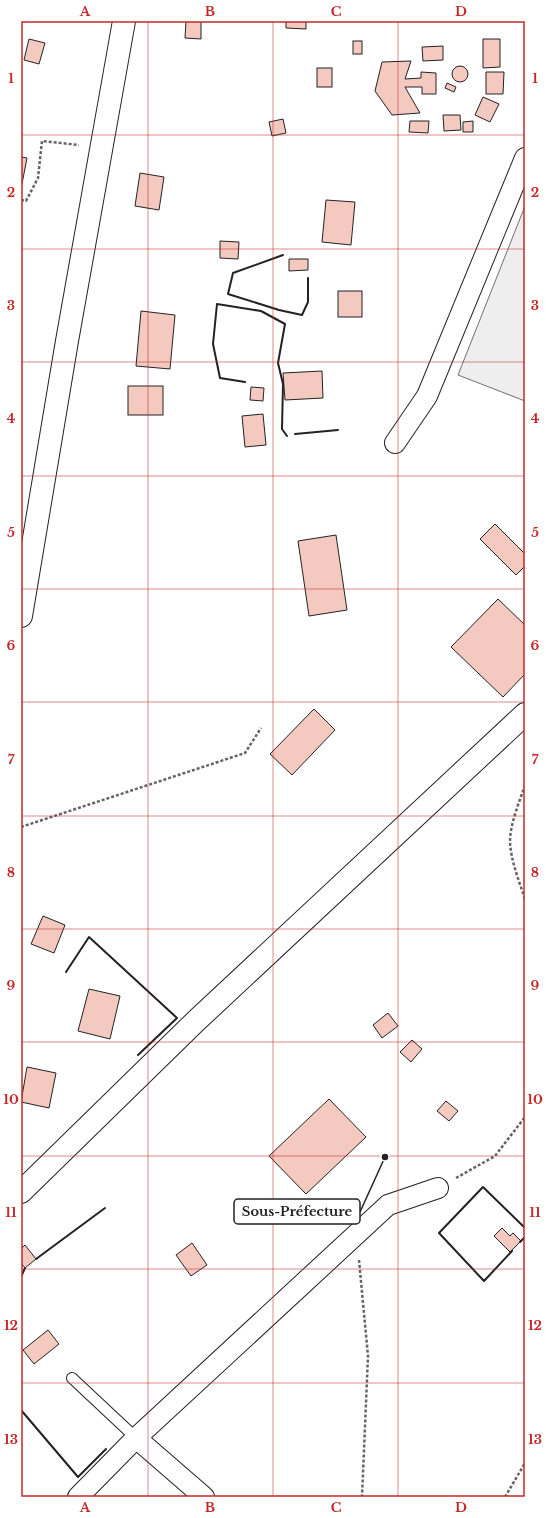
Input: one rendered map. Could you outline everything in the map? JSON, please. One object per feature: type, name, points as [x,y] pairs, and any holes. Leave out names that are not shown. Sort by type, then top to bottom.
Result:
[{"type":"street","points":[[21,616],[67,341],[124,21]]},
{"type":"street","points":[[395,443],[427,396],[525,158]]},
{"type":"street","points":[[21,1192],[197,1020],[525,714]]},
{"type":"street","points":[[78,1497],[136,1438],[388,1205],[438,1188]]},
{"type":"street","points":[[136,1438],[204,1497]]},
{"type":"lane","points":[[72,1378],[136,1438]]},
{"type":"path","points":[[21,200],[26,201],[38,178],[42,141],[102,148]]},
{"type":"path","points":[[21,827],[245,753],[261,728]]},
{"type":"path","points":[[525,785],[516,812],[510,841],[514,864],[525,899]]},
{"type":"path","points":[[438,1188],[495,1156],[525,1118]]},
{"type":"path","points":[[357,1234],[368,1356],[362,1497]]},
{"type":"path","points":[[505,1497],[525,1463]]},
{"type":"shaded area","points":[[525,206],[525,401],[458,375]]},
{"type":"building","points":[[186,21],[201,21],[201,39],[185,38]]},
{"type":"building","points":[[286,21],[306,21],[306,29],[286,28]]},
{"type":"building","points":[[29,39],[45,43],[39,64],[24,60]]},
{"type":"building","points":[[483,39],[500,39],[500,67],[483,68]]},
{"type":"building","points":[[353,41],[362,41],[362,54],[353,54]]},
{"type":"building","points":[[443,46],[443,60],[423,61],[422,47]]},
{"type":"building","points":[[411,61],[405,79],[421,78],[421,72],[436,73],[436,94],[422,94],[422,87],[405,87],[420,113],[392,115],[375,91],[382,62]]},
{"type":"building","points":[[460,66],[467,71],[468,74],[463,81],[460,82],[453,77],[452,74],[457,67]]},
{"type":"building","points":[[317,68],[332,68],[332,87],[317,87]]},
{"type":"building","points":[[486,72],[504,72],[503,94],[486,94]]},
{"type":"building","points":[[447,83],[456,87],[454,92],[445,88]]},
{"type":"building","points":[[483,97],[499,104],[490,122],[475,115]]},
{"type":"building","points":[[443,115],[460,115],[461,130],[444,131]]},
{"type":"building","points":[[283,119],[286,133],[272,136],[269,122]]},
{"type":"building","points":[[410,121],[429,121],[428,133],[409,132]]},
{"type":"building","points":[[473,121],[473,132],[463,132],[463,122]]},
{"type":"building","points":[[21,157],[27,158],[21,189]]},
{"type":"building","points":[[140,173],[164,177],[159,210],[135,206]]},
{"type":"building","points":[[326,200],[355,202],[351,245],[322,242]]},
{"type":"building","points":[[220,241],[239,242],[238,259],[220,258]]},
{"type":"building","points":[[289,259],[308,259],[308,270],[289,271]]},
{"type":"building","points":[[338,291],[362,291],[362,317],[338,317]]},
{"type":"building","points":[[141,311],[175,315],[170,369],[136,366]]},
{"type":"building","points":[[322,371],[323,398],[285,400],[283,373]]},
{"type":"building","points":[[128,386],[163,386],[163,415],[128,415]]},
{"type":"building","points":[[251,387],[264,388],[263,401],[250,400]]},
{"type":"building","points":[[263,414],[266,445],[245,447],[242,416]]},
{"type":"building","points":[[495,524],[525,554],[525,566],[516,575],[480,539]]},
{"type":"building","points":[[336,535],[347,610],[309,616],[298,541]]},
{"type":"building","points":[[498,599],[525,625],[525,674],[503,697],[451,647]]},
{"type":"building","points":[[314,709],[335,730],[292,775],[270,754]]},
{"type":"building","points":[[43,916],[65,925],[54,953],[31,944]]},
{"type":"building","points":[[89,989],[120,996],[110,1039],[78,1031]]},
{"type":"building","points":[[388,1013],[398,1026],[382,1038],[373,1025]]},
{"type":"building","points":[[412,1040],[422,1049],[411,1062],[400,1052]]},
{"type":"building","points":[[27,1067],[56,1073],[49,1108],[21,1102]]},
{"type":"building","points":[[329,1099],[366,1137],[306,1194],[269,1156]]},
{"type":"building","points":[[446,1101],[458,1111],[449,1121],[437,1111]]},
{"type":"building","points":[[502,1228],[510,1236],[513,1233],[521,1241],[510,1252],[494,1236]]},
{"type":"building","points":[[192,1243],[207,1265],[191,1276],[176,1255]]},
{"type":"building","points":[[25,1245],[36,1259],[25,1268],[21,1263],[21,1249]]},
{"type":"building","points":[[48,1330],[59,1344],[34,1364],[23,1350]]},
{"type":"wall","points":[[283,255],[233,273],[228,294],[279,310],[302,315],[308,302],[308,278]]},
{"type":"wall","points":[[245,382],[220,378],[213,344],[217,304],[261,311],[285,324],[278,363],[283,384],[282,429],[287,436]]},
{"type":"wall","points":[[295,434],[338,430]]},
{"type":"wall","points":[[66,972],[89,937],[177,1018],[138,1055]]},
{"type":"wall","points":[[512,1251],[484,1281],[439,1233],[483,1187],[525,1228]]},
{"type":"wall","points":[[36,1259],[105,1208]]},
{"type":"wall","points":[[520,1242],[525,1237]]},
{"type":"wall","points":[[21,1277],[25,1268]]},
{"type":"wall","points":[[21,1410],[78,1477],[106,1449]]},
{"type":"place","name":"Sous-Préfecture","points":[[385,1157]]}]
